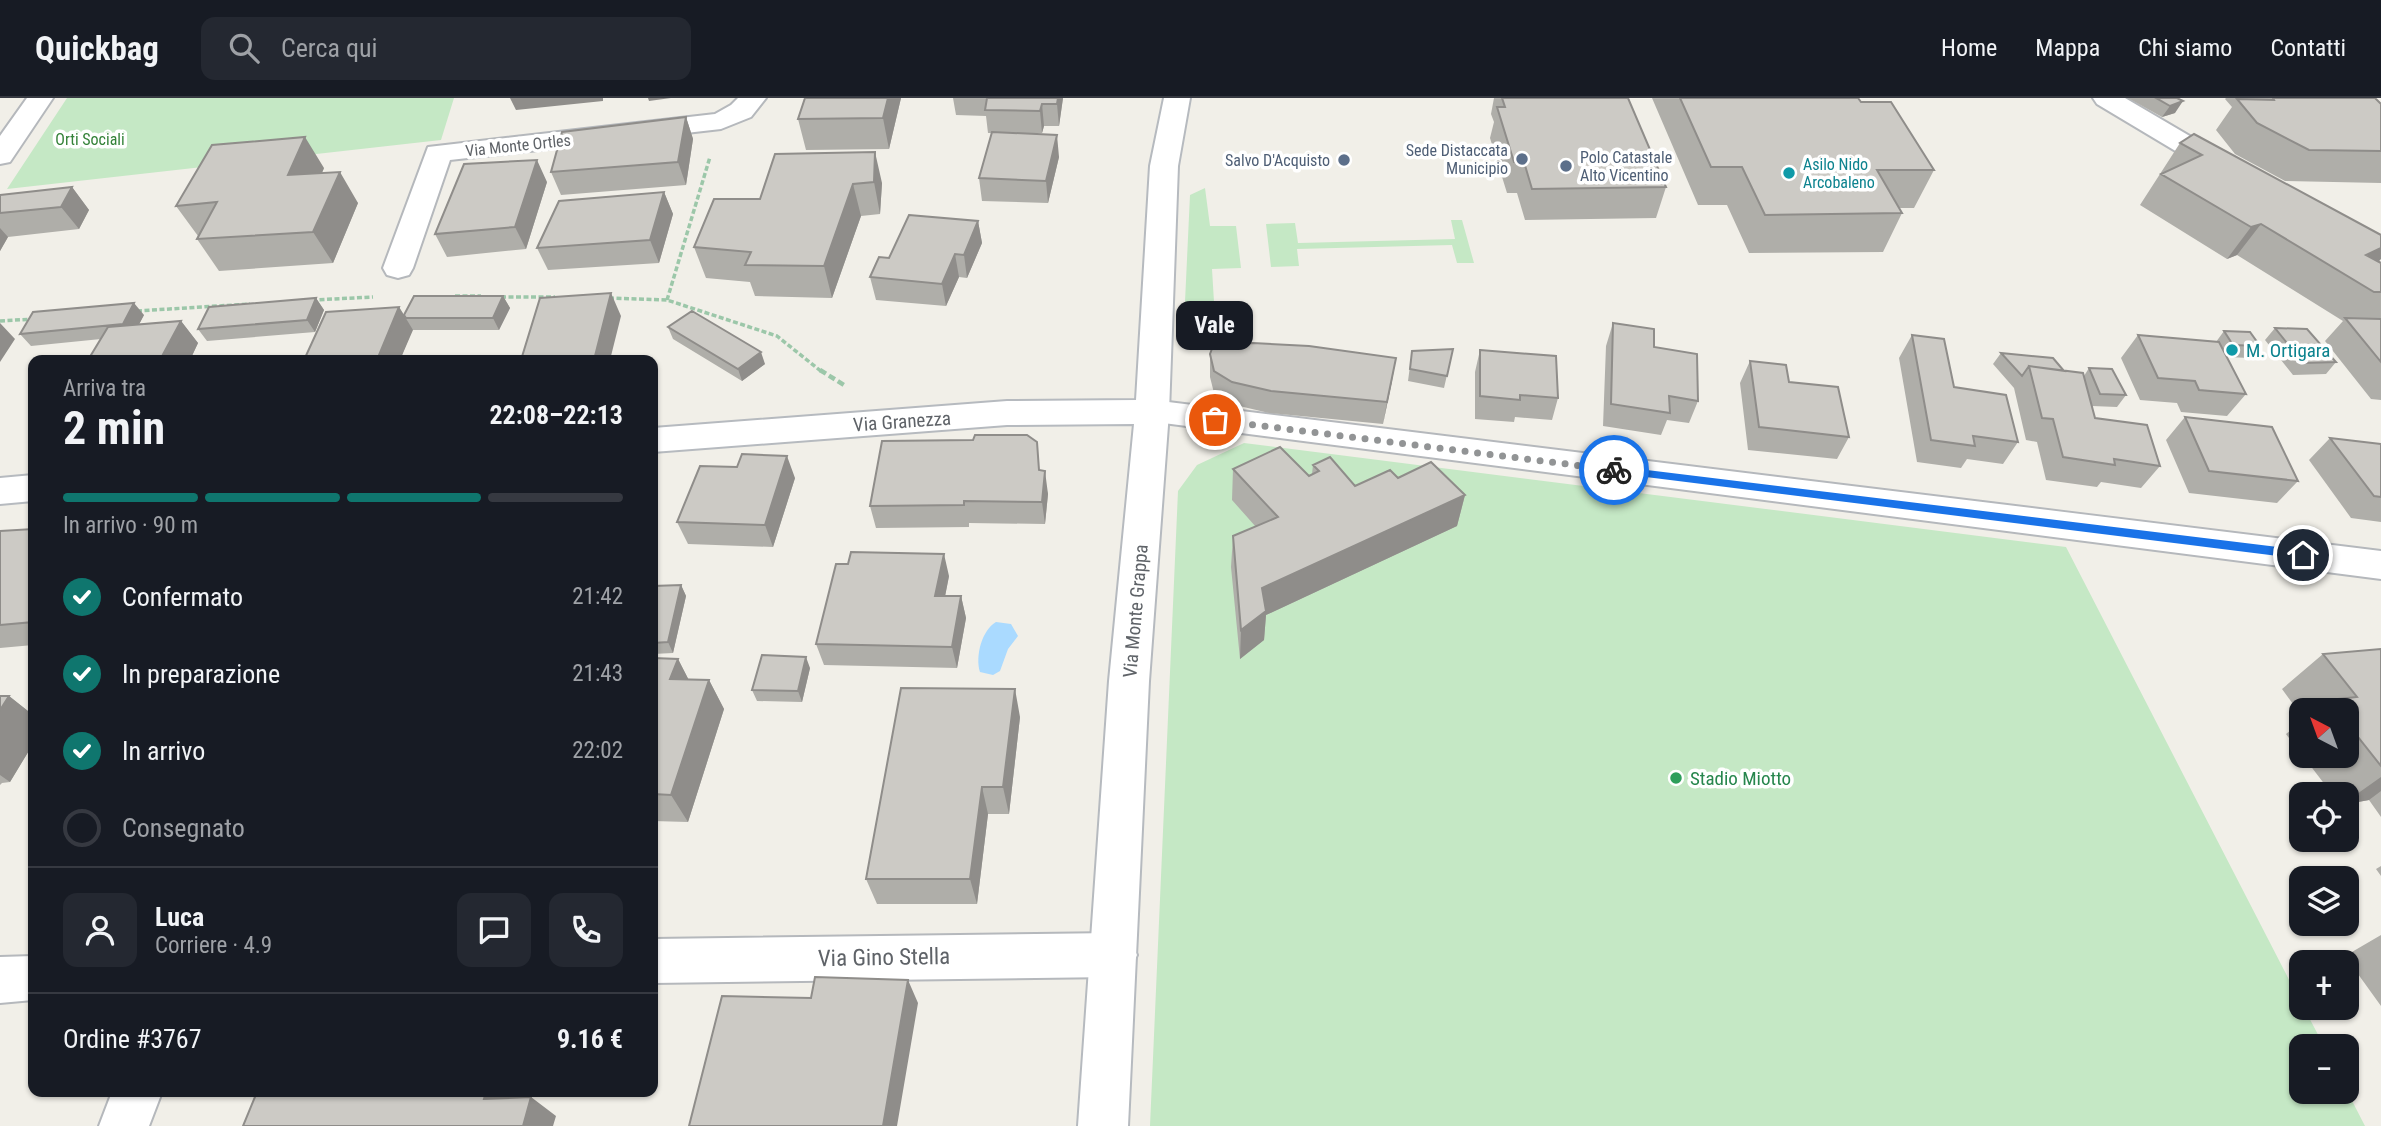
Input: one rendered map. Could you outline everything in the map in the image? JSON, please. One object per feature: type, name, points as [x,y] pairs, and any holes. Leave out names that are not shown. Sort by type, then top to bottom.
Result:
[{"type":"street","points":[[0,156],[40,98]]},
{"type":"street","name":"Via Monte Ortles","points":[[398,268],[438,153],[721,121],[741,111],[753,98]]},
{"type":"street","name":"Via Monte Grappa","points":[[1103,1126],[1129,681],[1152,412],[1164,166],[1177,98]]},
{"type":"street","points":[[2106,98],[2250,183]]},
{"type":"street","name":"Via Granezza","points":[[658,440],[1007,413],[1152,412],[2381,565]]},
{"type":"street","points":[[0,491],[28,488]]},
{"type":"street","name":"Via Gino Stella","points":[[658,961],[1114,955]]},
{"type":"street","points":[[0,980],[28,978]]},
{"type":"street","points":[[124,1126],[135,1097]]},
{"type":"path","points":[[667,300],[721,121]]},
{"type":"path","points":[[445,296],[486,296]]},
{"type":"path","points":[[299,301],[379,297]]},
{"type":"path","points":[[499,297],[564,297]]},
{"type":"path","points":[[603,298],[667,300],[777,336],[830,378],[851,389]]},
{"type":"path","points":[[136,311],[258,303]]},
{"type":"path","points":[[0,321],[43,318]]},
{"type":"green space","name":"Orti Sociali","points":[[67,98],[454,98],[441,140],[7,189]]},
{"type":"green space","points":[[1205,188],[1210,226],[1236,226],[1241,268],[1212,269],[1214,302],[1185,302],[1190,195]]},
{"type":"green space","points":[[1451,220],[1462,220],[1474,263],[1457,263],[1452,245],[1297,249],[1299,266],[1271,267],[1266,224],[1295,223],[1298,243],[1455,239]]},
{"type":"green space","name":"Stadio Miotto","points":[[1244,443],[2066,547],[2289,980],[2289,1020],[2310,1020],[2318,1034],[2289,1034],[2289,1104],[2354,1104],[2365,1126],[1150,1126],[1178,491],[1197,465]]},
{"type":"water","points":[[996,622],[1011,624],[1018,636],[1008,649],[1000,671],[993,675],[980,672],[978,659],[983,637]]},
{"type":"building","points":[[805,98],[888,98],[883,118],[798,119]]},
{"type":"building","points":[[987,98],[1058,98],[1057,104],[1042,104],[1040,111],[985,110]]},
{"type":"building","name":"Polo Catastale Alto Vicentino","points":[[1502,98],[1628,98],[1666,187],[1532,189],[1524,162],[1514,162],[1497,107],[1505,107]]},
{"type":"building","points":[[1680,98],[1858,98],[1861,102],[1891,102],[1934,170],[1877,170],[1902,213],[1765,215],[1742,167],[1711,167]]},
{"type":"building","points":[[2156,98],[2177,98],[2183,101],[2170,106]]},
{"type":"building","points":[[2273,98],[2375,98],[2381,104],[2381,151],[2309,150],[2257,123],[2237,99],[2274,100]]},
{"type":"building","points":[[686,117],[678,162],[551,172],[562,132]]},
{"type":"building","points":[[992,132],[1057,135],[1046,181],[979,178]]},
{"type":"building","points":[[2194,134],[2381,235],[2381,248],[2366,255],[2381,263],[2381,292],[2374,292],[2261,224],[2251,227],[2161,174],[2202,155],[2180,143]]},
{"type":"building","points":[[305,137],[288,175],[340,172],[313,232],[197,239],[217,202],[176,206],[212,145]]},
{"type":"building","points":[[875,152],[874,182],[853,184],[824,266],[745,265],[751,252],[694,247],[714,199],[760,199],[775,154]]},
{"type":"building","points":[[537,160],[515,227],[435,234],[464,164]]},
{"type":"building","points":[[72,187],[61,207],[0,213],[0,195]]},
{"type":"building","points":[[664,192],[650,240],[537,248],[559,201]]},
{"type":"building","points":[[909,215],[978,221],[964,255],[955,254],[942,284],[870,277],[879,257],[889,258]]},
{"type":"building","points":[[611,293],[595,355],[523,355],[540,298]]},
{"type":"building","points":[[414,296],[503,296],[493,318],[406,318],[404,315]]},
{"type":"building","points":[[316,298],[307,320],[198,329],[209,307]]},
{"type":"building","points":[[134,303],[123,324],[20,334],[33,312]]},
{"type":"building","points":[[399,307],[379,355],[306,355],[326,312]]},
{"type":"building","points":[[692,311],[761,352],[738,369],[668,327]]},
{"type":"building","points":[[2345,318],[2381,319],[2381,362]]},
{"type":"building","points":[[181,321],[163,355],[91,355],[108,327]]},
{"type":"building","points":[[1613,323],[1654,329],[1654,347],[1697,354],[1698,401],[1669,396],[1670,413],[1611,404]]},
{"type":"building","points":[[2275,328],[2307,329],[2336,362],[2303,363]]},
{"type":"building","points":[[2224,331],[2250,332],[2260,346],[2233,345]]},
{"type":"building","points":[[1912,335],[1944,339],[1954,387],[2006,395],[2018,442],[1973,436],[1975,446],[1931,440]]},
{"type":"building","points":[[2138,335],[2219,342],[2246,394],[2199,390],[2195,381],[2158,378]]},
{"type":"building","points":[[1253,343],[1309,346],[1396,358],[1387,402],[1271,391],[1232,382],[1214,371],[1210,354],[1213,346]]},
{"type":"building","points":[[1453,349],[1447,376],[1410,369],[1412,351]]},
{"type":"building","points":[[1480,350],[1556,356],[1558,398],[1520,395],[1520,400],[1480,396]]},
{"type":"building","points":[[2001,353],[2053,358],[2064,371],[2029,366],[2022,376]]},
{"type":"building","points":[[1750,361],[1786,365],[1789,382],[1838,387],[1849,437],[1759,427]]},
{"type":"building","points":[[2029,366],[2083,373],[2095,418],[2147,425],[2160,466],[2114,459],[2115,465],[2063,457],[2053,419],[2042,418]]},
{"type":"building","points":[[2089,368],[2112,369],[2126,395],[2100,394]]},
{"type":"building","points":[[2185,417],[2272,427],[2298,481],[2209,471]]},
{"type":"building","points":[[975,435],[1027,435],[1037,442],[1039,470],[1045,471],[1042,502],[964,501],[964,505],[870,506],[882,441],[973,440]]},
{"type":"building","points":[[2330,438],[2381,444],[2381,497],[2374,496]]},
{"type":"building","points":[[1280,447],[1309,476],[1319,471],[1313,465],[1330,457],[1355,486],[1390,470],[1398,478],[1431,462],[1465,495],[1262,588],[1266,611],[1241,630],[1233,536],[1278,517],[1233,469]]},
{"type":"building","points":[[742,454],[787,456],[765,525],[677,522],[700,466],[737,467]]},
{"type":"building","points":[[28,529],[28,622],[0,625],[0,531]]},
{"type":"building","points":[[851,552],[944,554],[935,596],[961,596],[952,647],[816,644],[836,564],[848,564]]},
{"type":"building","points":[[681,585],[668,642],[658,643],[658,586]]},
{"type":"building","points":[[2381,649],[2381,766],[2359,738],[2359,698],[2347,698],[2357,697],[2323,654]]},
{"type":"building","points":[[762,655],[806,657],[798,691],[752,690]]},
{"type":"building","points":[[658,658],[678,659],[670,679],[709,680],[671,795],[658,794]]},
{"type":"building","points":[[901,688],[1015,689],[1003,787],[982,787],[970,879],[866,879]]},
{"type":"building","points":[[0,696],[9,696],[0,710]]},
{"type":"building","points":[[815,977],[908,980],[883,1126],[689,1126],[722,996],[811,998]]},
{"type":"building","points":[[255,1097],[531,1097],[523,1126],[243,1126]]},
{"type":"way so far","points":[[1215,420],[1614,470]]},
{"type":"place","name":"Sede Distaccata Municipio","points":[[1522,159]]},
{"type":"place","name":"Salvo D'Acquisto","points":[[1344,160]]},
{"type":"place","name":"Polo Catastale Alto Vicentino","points":[[1566,166]]},
{"type":"place","name":"Asilo Nido Arcobaleno","points":[[1789,173]]},
{"type":"place","name":"M. Ortigara","points":[[2232,350]]},
{"type":"place","name":"Vale","points":[[1215,420]]},
{"type":"place","name":"Stadio Miotto","points":[[1676,778]]},
{"type":"route","points":[[1614,470],[2303,555]]}]
